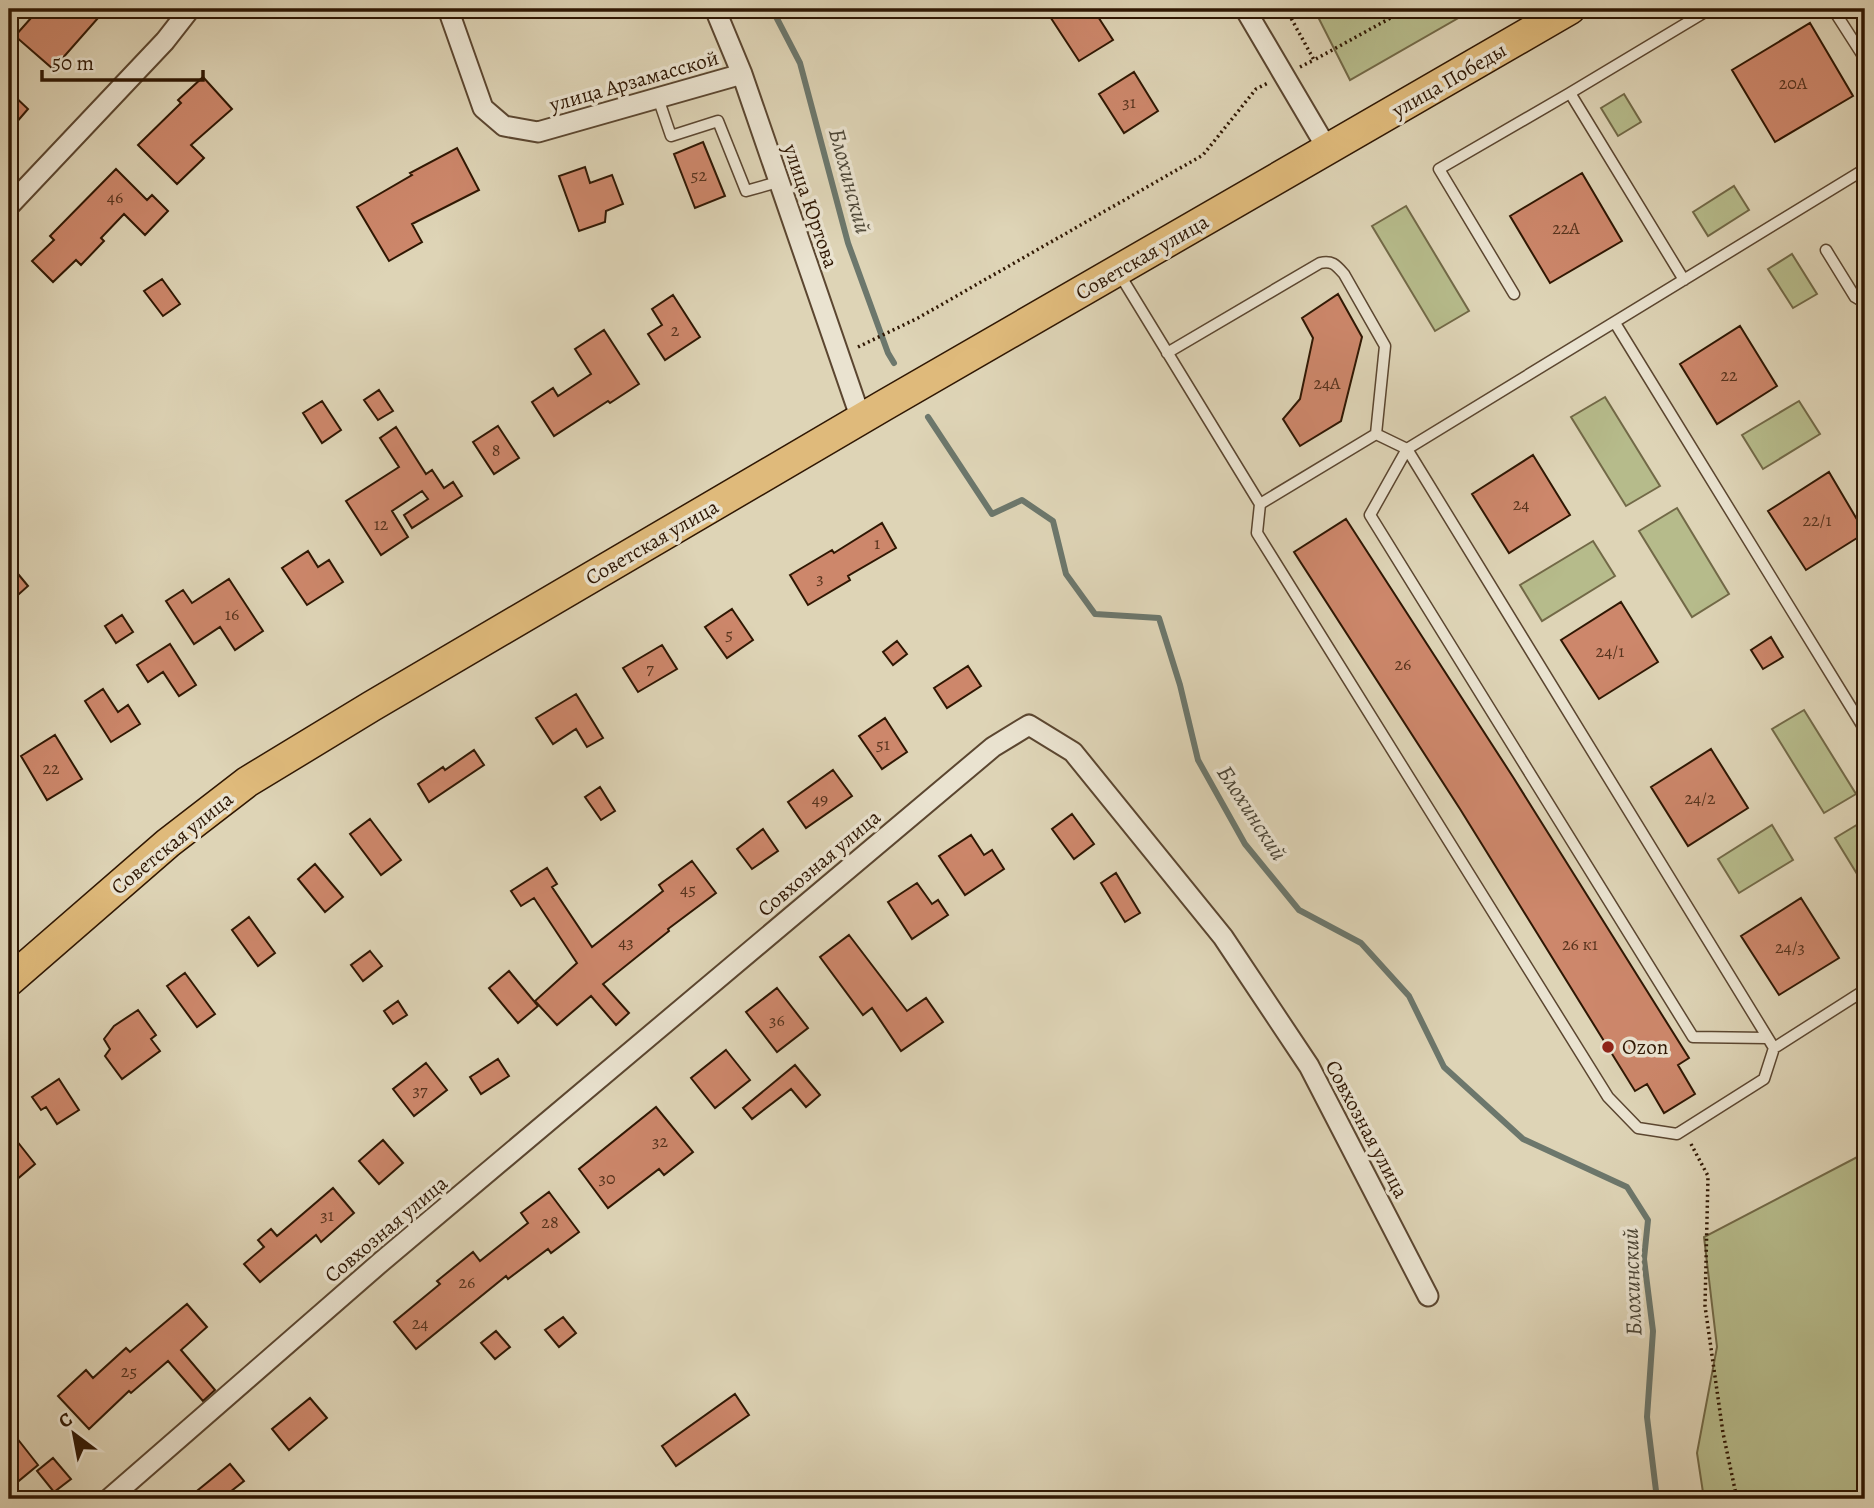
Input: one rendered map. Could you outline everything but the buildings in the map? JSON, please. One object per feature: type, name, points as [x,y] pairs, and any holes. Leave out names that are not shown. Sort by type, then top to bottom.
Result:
[{"type":"main road","name":"улица Победы","points":[[1328,150],[1570,9]]},
{"type":"main road","name":"Советская улица","points":[[9,981],[168,843],[247,782],[861,419],[1328,150]]},
{"type":"street","points":[[9,206],[165,41],[190,9]]},
{"type":"street","name":"улица Арзамасской","points":[[448,9],[483,108],[504,126],[538,132],[742,74]]},
{"type":"street","name":"улица Юртова","points":[[715,9],[742,74],[861,419]]},
{"type":"street","points":[[1245,9],[1328,150]]},
{"type":"street","name":"Совхозная улица","points":[[109,1499],[381,1262],[993,747],[1028,725],[1073,752],[1223,937],[1309,1066],[1428,1296]]},
{"type":"lane","points":[[1514,294],[1439,169],[1710,9]]},
{"type":"lane","points":[[1833,9],[1865,59]]},
{"type":"lane","points":[[1570,93],[1684,280]]},
{"type":"lane","points":[[657,98],[671,136],[718,121],[747,191],[778,182]]},
{"type":"lane","points":[[1767,1038],[1693,1037],[1370,515],[1407,449],[1865,169]]},
{"type":"lane","points":[[1826,250],[1855,297],[1865,303]]},
{"type":"lane","points":[[1167,353],[1320,262],[1329,261],[1336,264],[1344,274],[1385,345],[1376,434]]},
{"type":"lane","points":[[1117,272],[1260,504],[1256,533],[1608,1097],[1638,1128],[1677,1134],[1764,1079],[1774,1048],[1865,990]]},
{"type":"lane","points":[[1615,323],[1865,730]]},
{"type":"lane","points":[[1376,434],[1407,449],[1774,1048]]},
{"type":"lane","points":[[1260,504],[1376,434]]},
{"type":"path","points":[[1286,9],[1314,60]]},
{"type":"path","points":[[862,345],[918,318],[1203,155],[1256,89],[1407,9]]},
{"type":"path","points":[[1683,1130],[1708,1176],[1705,1306],[1723,1433],[1737,1499]]},
{"type":"green space","points":[[1314,9],[1474,9],[1350,80]]},
{"type":"green space","points":[[1624,94],[1641,122],[1618,136],[1601,108]]},
{"type":"green space","points":[[1734,186],[1749,210],[1708,236],[1693,212]]},
{"type":"green space","points":[[1406,206],[1469,311],[1435,331],[1372,226]]},
{"type":"green space","points":[[1792,254],[1817,294],[1793,308],[1768,269]]},
{"type":"green space","points":[[1605,397],[1660,486],[1626,506],[1571,417]]},
{"type":"green space","points":[[1799,401],[1820,434],[1763,469],[1742,435]]},
{"type":"green space","points":[[1677,508],[1729,594],[1692,617],[1639,531]]},
{"type":"green space","points":[[1593,541],[1615,576],[1542,621],[1520,585]]},
{"type":"green space","points":[[1804,710],[1856,794],[1824,813],[1772,729]]},
{"type":"green space","points":[[1865,820],[1865,887],[1835,838]]},
{"type":"green space","points":[[1772,825],[1793,860],[1739,893],[1718,859]]},
{"type":"green space","points":[[1865,1153],[1865,1499],[1704,1499],[1697,1453],[1717,1347],[1704,1237]]},
{"type":"waterway","name":"Блохинский","points":[[772,9],[800,63],[848,243],[894,363]]},
{"type":"waterway","name":"Блохинский","points":[[928,417],[992,514],[1022,500],[1053,521],[1066,574],[1095,614],[1159,618],[1180,685],[1198,760],[1245,844],[1299,910],[1361,943],[1409,996],[1444,1067],[1523,1139],[1627,1187],[1648,1220],[1644,1259],[1653,1331],[1647,1417],[1657,1499]]},
{"type":"place","name":"Ozon","points":[[1608,1047]]}]
